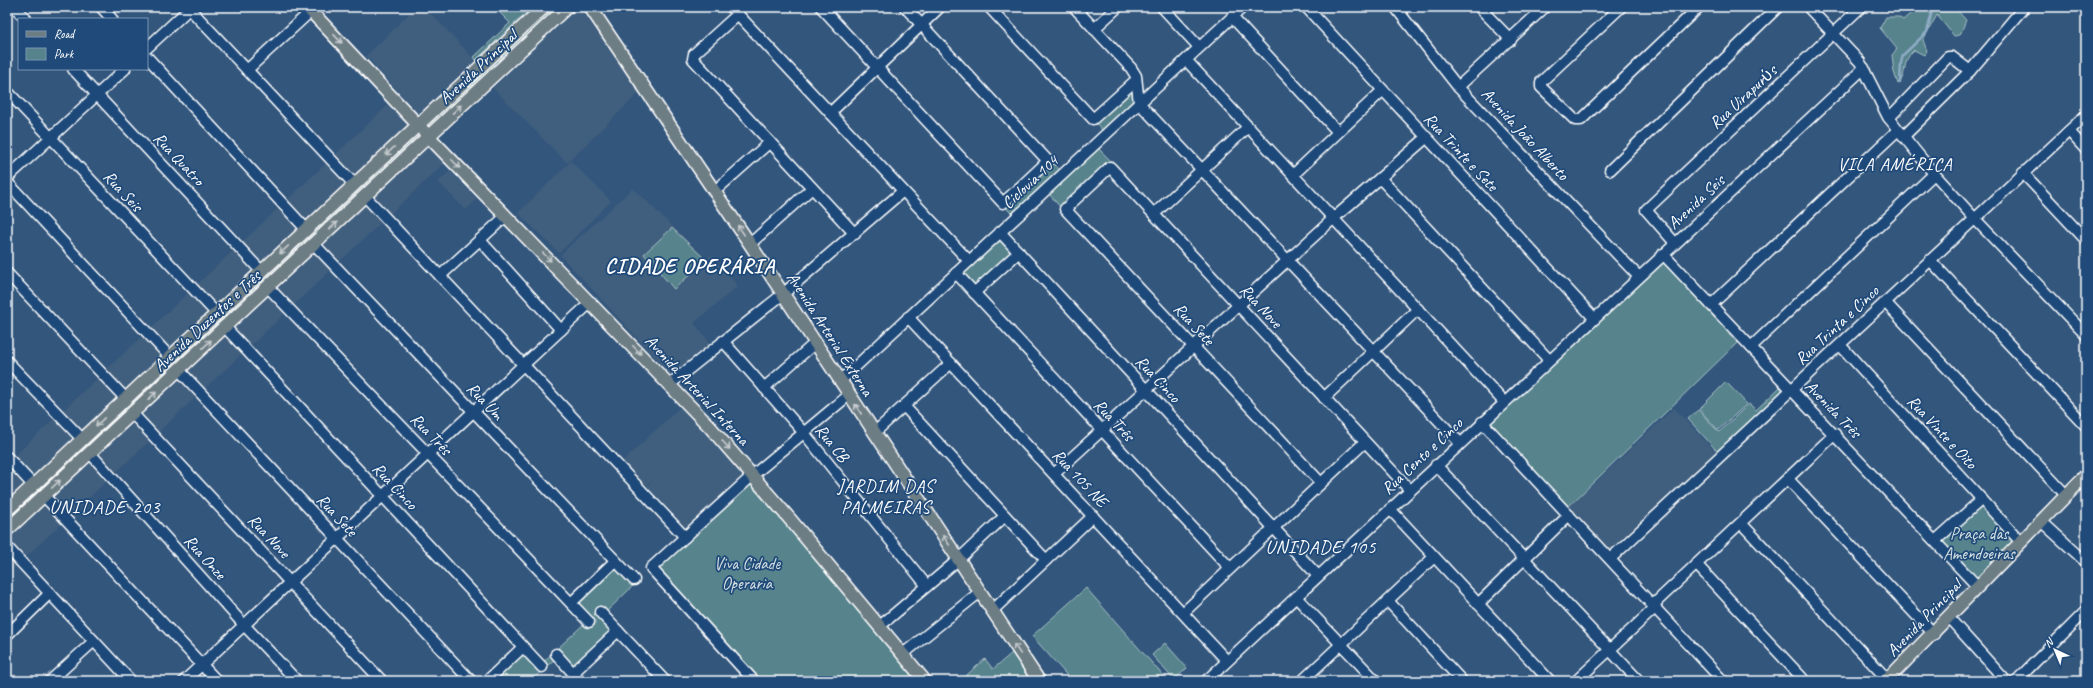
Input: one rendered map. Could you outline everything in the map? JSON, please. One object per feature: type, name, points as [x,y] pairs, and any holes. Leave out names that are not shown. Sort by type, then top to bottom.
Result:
[{"type":"main road","name":"Avenida Principal","points":[[418,125],[544,7]]},
{"type":"main road","name":"Avenida Principal","points":[[429,136],[567,7]]},
{"type":"main road","name":"Avenida Arterial Externa","points":[[590,7],[715,191],[1039,681]]},
{"type":"main road","name":"Avenida Arterial Interna","points":[[309,9],[418,125],[670,384],[753,475],[925,681]]},
{"type":"main road","name":"Avenida Duzentos e Três","points":[[7,510],[418,125]]},
{"type":"main road","name":"Avenida Duzentos e Três","points":[[7,530],[429,136]]},
{"type":"main road","name":"Avenida Principal","points":[[1887,680],[1934,634],[2041,520],[2086,475]]},
{"type":"street","points":[[15,7],[25,18]]},
{"type":"street","points":[[100,7],[111,18]]},
{"type":"street","points":[[821,7],[1003,203],[1048,161],[905,7]]},
{"type":"street","points":[[830,113],[940,7]]},
{"type":"street","points":[[989,7],[1093,119],[1136,80]]},
{"type":"street","points":[[1074,7],[1131,68],[1136,80],[1139,103],[1460,443]]},
{"type":"street","points":[[1094,29],[1118,7]]},
{"type":"street","points":[[1162,7],[1199,47]]},
{"type":"street","name":"Ciclovia 104","points":[[840,380],[1243,7]]},
{"type":"street","name":"Rua Trinte e Sete","points":[[1306,7],[1382,91],[1594,318]]},
{"type":"street","name":"Avenida João Alberto","points":[[1395,7],[1458,87],[1638,277]]},
{"type":"street","points":[[1479,7],[1511,40]]},
{"type":"street","points":[[1458,87],[1511,40],[1545,7]]},
{"type":"street","points":[[1621,7],[1542,81],[1541,87],[1577,121],[1581,120],[1699,7]]},
{"type":"street","points":[[1610,170],[1778,7]]},
{"type":"street","points":[[1808,7],[1864,68],[1889,118],[1934,174],[1974,219],[2086,335]]},
{"type":"street","name":"Rua Uirapurύs","points":[[1675,243],[1646,210],[1861,7]]},
{"type":"street","points":[[1711,305],[1970,71],[2024,7]]},
{"type":"street","points":[[148,47],[189,8],[354,184]]},
{"type":"street","points":[[247,70],[309,9]]},
{"type":"street","points":[[855,234],[693,59],[694,54],[734,11],[969,261]]},
{"type":"street","points":[[1232,17],[1338,132]]},
{"type":"street","points":[[1889,118],[1948,57],[1952,58],[1970,71]]},
{"type":"street","points":[[148,58],[306,229]]},
{"type":"street","points":[[1186,60],[1504,402]]},
{"type":"street","name":"Avenida Seis","points":[[1549,360],[1864,68]]},
{"type":"street","name":"Rua Quatro","points":[[74,70],[261,271]]},
{"type":"street","points":[[7,178],[121,72]]},
{"type":"street","name":"Rua Seis","points":[[7,91],[216,313]]},
{"type":"street","points":[[1293,174],[1382,91]]},
{"type":"street","name":"Rua Trinta e Cinco","points":[[1610,559],[2086,115]]},
{"type":"street","points":[[1154,214],[1248,127]]},
{"type":"street","points":[[2069,131],[2086,150]]},
{"type":"street","points":[[1054,474],[1334,218],[1426,138]]},
{"type":"street","points":[[715,191],[770,142]]},
{"type":"street","name":"Rua Nove","points":[[1088,188],[1110,167],[1410,490]]},
{"type":"street","points":[[2023,173],[2086,240]]},
{"type":"street","points":[[1751,347],[1934,174]]},
{"type":"street","points":[[1380,178],[1549,360]]},
{"type":"street","points":[[7,182],[170,357]]},
{"type":"street","points":[[750,244],[812,188]]},
{"type":"street","name":"Rua Sete","points":[[1088,188],[1065,210],[1321,483]]},
{"type":"street","points":[[670,384],[783,294],[855,234],[903,191]]},
{"type":"street","points":[[365,196],[685,537]]},
{"type":"street","points":[[440,276],[506,216]]},
{"type":"street","name":"Rua Cinco","points":[[1000,232],[1274,528]]},
{"type":"street","points":[[480,240],[561,330]]},
{"type":"street","name":"Rua Um","points":[[314,244],[634,580]]},
{"type":"street","points":[[974,293],[1019,252]]},
{"type":"street","name":"Avenida Três","points":[[1663,254],[1835,434],[1978,587]]},
{"type":"street","points":[[1930,260],[2086,426]]},
{"type":"street","points":[[7,273],[125,398]]},
{"type":"street","name":"Rua Três","points":[[956,273],[1230,568]]},
{"type":"street","name":"Rua Três","points":[[268,287],[590,622]]},
{"type":"street","points":[[184,681],[591,302]]},
{"type":"street","points":[[1885,302],[2066,495]]},
{"type":"street","points":[[1324,398],[1418,309]]},
{"type":"street","name":"Rua 105 NE","points":[[908,317],[1227,661]]},
{"type":"street","name":"Rua Cinco","points":[[225,327],[542,667]]},
{"type":"street","name":"Rua CB","points":[[723,342],[804,433],[927,586]]},
{"type":"street","points":[[764,388],[815,343]]},
{"type":"street","name":"Rua Vinte e Oito","points":[[1840,344],[2021,542]]},
{"type":"street","name":"Rua Cento e Cinco","points":[[1206,681],[1549,360]]},
{"type":"street","points":[[7,361],[82,440]]},
{"type":"street","points":[[874,433],[951,363]]},
{"type":"street","name":"Rua Sete","points":[[179,370],[471,681]]},
{"type":"street","points":[[754,681],[651,568],[753,475],[849,395]]},
{"type":"street","points":[[904,406],[1046,560]]},
{"type":"street","name":"Rua Nove","points":[[132,413],[382,681]]},
{"type":"street","points":[[1482,422],[1724,681]]},
{"type":"street","points":[[1576,681],[1610,650],[1696,564],[1835,434]]},
{"type":"street","points":[[1183,612],[1366,442]]},
{"type":"street","name":"Rua Onze","points":[[90,453],[244,625],[298,681]]},
{"type":"street","points":[[7,457],[33,485]]},
{"type":"street","points":[[1436,465],[1639,681]]},
{"type":"street","points":[[1788,479],[1934,634]]},
{"type":"street","points":[[44,496],[217,681]]},
{"type":"street","points":[[1935,541],[1982,499]]},
{"type":"street","points":[[1390,509],[1550,681]]},
{"type":"street","points":[[1478,604],[1570,515]]},
{"type":"street","points":[[880,626],[959,559],[1005,516]]},
{"type":"street","points":[[992,611],[1093,516]]},
{"type":"street","points":[[2041,520],[2086,562]]},
{"type":"street","points":[[1741,522],[1887,680]]},
{"type":"street","points":[[1274,528],[1318,576]]},
{"type":"street","points":[[7,547],[131,681]]},
{"type":"street","points":[[1302,681],[1434,557]]},
{"type":"street","points":[[571,603],[615,561]]},
{"type":"street","points":[[1696,564],[1805,681]]},
{"type":"street","points":[[903,654],[980,592]]},
{"type":"street","points":[[7,635],[50,593]]},
{"type":"street","points":[[1296,597],[1376,681]]},
{"type":"street","points":[[1388,601],[1462,681]]},
{"type":"street","points":[[2016,681],[2086,610]]},
{"type":"street","points":[[600,612],[665,681]]},
{"type":"street","points":[[1949,618],[2006,681]]},
{"type":"street","points":[[573,673],[618,631]]},
{"type":"street","points":[[50,681],[94,640]]},
{"type":"street","points":[[487,681],[523,647]]},
{"type":"street","points":[[556,654],[580,681]]},
{"type":"shaded area","points":[[416,7],[425,7],[476,61],[419,114],[366,56]]},
{"type":"shaded area","points":[[535,7],[575,7],[434,136],[452,156],[7,575],[7,463],[389,104],[410,126]]},
{"type":"shaded area","points":[[577,7],[588,7],[641,91],[567,163],[493,88]]},
{"type":"shaded area","points":[[571,161],[611,201],[559,253],[518,213]]},
{"type":"shaded area","points":[[450,171],[477,199],[466,210],[438,182]]},
{"type":"shaded area","points":[[633,188],[706,259],[711,255],[738,286],[694,323],[711,344],[671,374],[560,255]]},
{"type":"shaded area","points":[[681,406],[745,473],[686,528],[647,486],[654,479],[645,486],[623,461]]},
{"type":"shaded area","points":[[1674,408],[1717,453],[1611,554],[1568,508]]},
{"type":"green space","points":[[494,7],[528,7],[530,9],[476,60],[474,57],[510,23]]},
{"type":"green space","points":[[552,7],[561,7],[435,124],[431,120]]},
{"type":"green space","points":[[1918,7],[1925,10],[1928,7],[1954,7],[1966,20],[1960,35],[1954,36],[1937,15],[1923,40],[1927,51],[1924,55],[1914,50],[1910,54],[1907,59],[1903,76],[1898,84],[1894,72],[1892,55],[1897,49],[1880,28],[1886,17],[1898,17],[1903,20]]},
{"type":"green space","points":[[1133,88],[1132,101],[1129,107],[1103,131],[1095,122]]},
{"type":"green space","points":[[411,138],[415,142],[7,522],[7,515]]},
{"type":"green space","points":[[1098,148],[1112,162],[1061,208],[1049,194]]},
{"type":"green space","points":[[1053,163],[1062,172],[1014,216],[1005,207]]},
{"type":"green space","points":[[672,228],[706,260],[674,289],[644,254]]},
{"type":"green space","points":[[1002,238],[1015,251],[974,289],[961,275]]},
{"type":"green space","points":[[1664,261],[1737,343],[1566,509],[1490,424]]},
{"type":"green space","points":[[1726,382],[1747,404],[1718,430],[1699,409]]},
{"type":"green space","points":[[1780,387],[1783,391],[1719,453],[1688,419],[1698,410],[1719,432],[1749,404],[1756,410]]},
{"type":"green space","name":"Viva Cidade Operaria","points":[[753,482],[919,681],[761,681],[658,568]]},
{"type":"green space","name":"Praça das Amendoeiras","points":[[1981,501],[2020,542],[1978,586],[1937,541]]},
{"type":"green space","points":[[621,561],[639,580],[604,614],[617,627],[572,671],[558,656],[531,681],[494,681],[527,650],[541,664],[586,622],[572,607]]},
{"type":"green space","points":[[1086,588],[1166,679],[1164,681],[1072,681],[1032,636]]},
{"type":"green space","points":[[1165,643],[1187,668],[1174,680],[1152,655]]},
{"type":"green space","points":[[1012,653],[1031,681],[960,681],[985,659],[993,669]]},
{"type":"waterway","points":[[1900,83],[1903,55],[1927,32],[1933,7]]},
{"type":"district","name":"VILA AMÉRICA","points":[[1895,164]]},
{"type":"district","name":"CIDADE OPERÁRIA","points":[[690,266]]},
{"type":"district","name":"JARDIM DAS PALMEIRAS","points":[[886,496]]},
{"type":"district","name":"UNIDADE 203","points":[[105,507]]},
{"type":"district","name":"UNIDADE 105","points":[[1321,547]]}]
